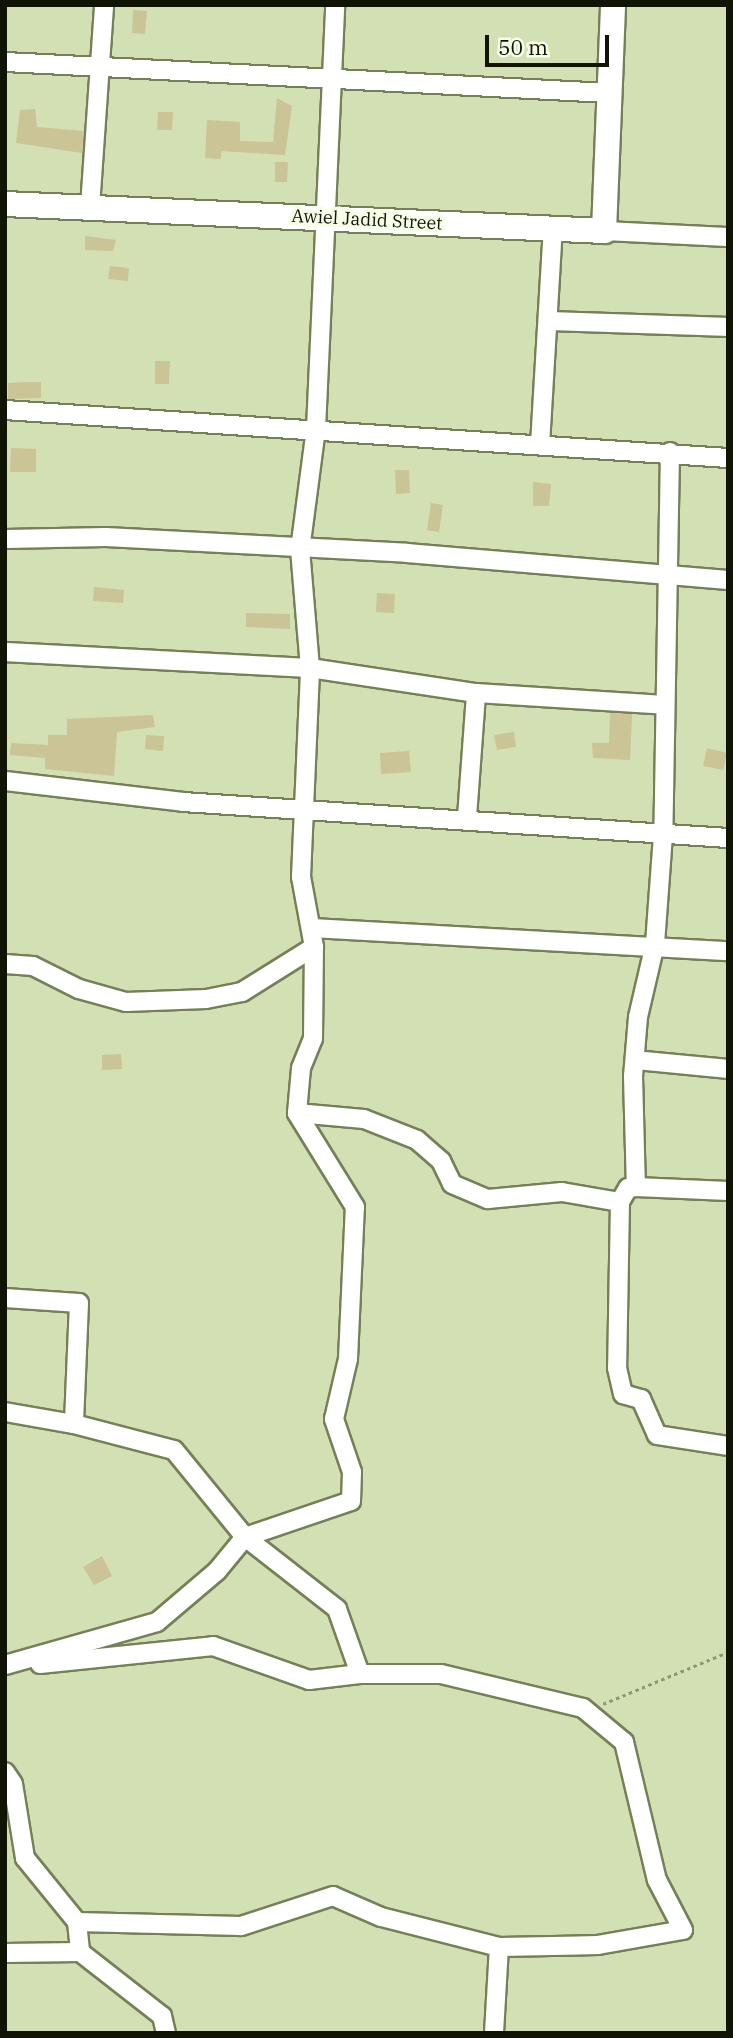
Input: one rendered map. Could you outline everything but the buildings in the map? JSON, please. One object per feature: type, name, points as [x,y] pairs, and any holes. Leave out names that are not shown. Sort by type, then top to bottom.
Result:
[{"type":"street","points":[[90,207],[104,5]]},
{"type":"street","points":[[5,1666],[157,1622],[217,1571],[245,1537],[351,1501],[352,1472],[334,1419],[348,1360],[355,1207],[297,1114],[301,1068],[313,1038],[314,947],[301,877],[310,668],[300,550],[316,429],[335,5]]},
{"type":"street","points":[[604,230],[613,5]]},
{"type":"street","points":[[5,62],[608,93]]},
{"type":"street","name":"Awiel Jadid Street","points":[[5,204],[728,237]]},
{"type":"street","points":[[540,445],[551,321],[553,229]]},
{"type":"street","points":[[551,321],[728,327]]},
{"type":"street","points":[[5,410],[670,452],[728,458]]},
{"type":"street","points":[[636,1187],[635,1060],[655,944],[663,835],[670,452]]},
{"type":"street","points":[[5,539],[106,537],[300,550],[407,553],[728,580]]},
{"type":"street","points":[[5,652],[310,668],[477,693],[665,705]]},
{"type":"street","points":[[467,817],[477,693]]},
{"type":"street","points":[[5,781],[183,802],[467,817],[663,835],[728,838]]},
{"type":"street","points":[[312,928],[655,944],[728,951]]},
{"type":"street","points":[[5,964],[33,966],[79,989],[126,1002],[206,999],[242,992],[314,947]]},
{"type":"street","points":[[635,1060],[728,1069]]},
{"type":"street","points":[[297,1114],[364,1119],[417,1140],[441,1161],[452,1184],[488,1199],[562,1192],[620,1202]]},
{"type":"street","points":[[728,1191],[628,1188],[620,1202],[617,1368],[623,1394],[641,1399],[657,1435],[728,1446]]},
{"type":"street","points":[[5,1298],[79,1303],[74,1424]]},
{"type":"street","points":[[5,1412],[74,1424],[174,1450],[245,1537],[337,1609],[360,1674]]},
{"type":"street","points":[[5,1666],[214,1646],[309,1679],[360,1674],[441,1674],[583,1708],[624,1742],[657,1880],[683,1930],[597,1945],[499,1947],[381,1917],[333,1896],[241,1926],[77,1922]]},
{"type":"street","points":[[5,1772],[13,1784],[25,1858],[77,1922],[80,1952]]},
{"type":"street","points":[[495,2033],[499,1947]]},
{"type":"street","points":[[5,1954],[80,1952],[162,2016],[166,2033]]},
{"type":"path","points":[[583,1708],[728,1652]]}]
